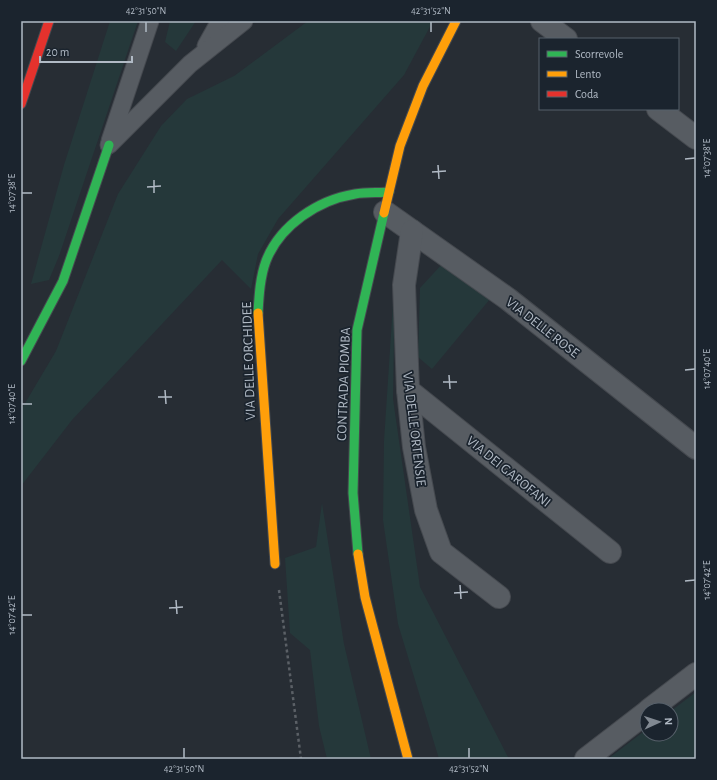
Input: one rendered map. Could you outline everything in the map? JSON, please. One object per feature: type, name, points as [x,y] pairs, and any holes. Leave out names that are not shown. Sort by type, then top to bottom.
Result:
[{"type":"main road","points":[[21,104],[49,21]]},
{"type":"main road","name":"CONTRADA PIOMBA","points":[[408,759],[365,597],[357,546],[353,493],[358,330],[400,146],[423,86],[456,21]]},
{"type":"main road","points":[[21,361],[63,281],[109,146]]},
{"type":"main road","name":"VIA DELLE ORCHIDEE","points":[[275,564],[258,320],[259,291],[266,262],[279,239],[295,221],[322,204],[356,194],[387,202]]},
{"type":"street","points":[[542,21],[565,38]]},
{"type":"street","points":[[659,110],[696,138]]},
{"type":"street","name":"VIA DELLE ROSE","points":[[387,202],[412,231],[508,299],[696,448]]},
{"type":"street","name":"VIA DELLE ORTENSIE","points":[[412,231],[404,285],[408,390],[414,447],[426,510],[441,552],[499,597]]},
{"type":"street","name":"VIA DEI GAROFANI","points":[[408,390],[610,552]]},
{"type":"street","points":[[660,702],[696,674]]},
{"type":"street","points":[[586,759],[639,718]]},
{"type":"lane","points":[[109,146],[150,21]]},
{"type":"lane","points":[[201,55],[220,21]]},
{"type":"lane","points":[[109,146],[190,64],[244,21]]},
{"type":"path","points":[[275,564],[301,759]]},
{"type":"shaded area","points":[[110,21],[138,21],[59,256],[49,280],[31,284],[64,165]]},
{"type":"shaded area","points":[[170,21],[196,21],[176,51],[165,42]]},
{"type":"shaded area","points":[[308,21],[433,21],[404,75],[278,219],[258,254],[251,289],[222,260],[72,420],[21,486],[21,410],[56,351],[118,194],[161,126],[187,99],[234,76]]},
{"type":"shaded area","points":[[444,262],[490,299],[432,369],[418,357],[420,288]]},
{"type":"shaded area","points":[[395,273],[393,399],[420,587],[509,759],[439,759],[398,624],[383,520],[384,441]]},
{"type":"shaded area","points":[[322,503],[344,644],[371,759],[327,759],[319,726],[310,650],[290,633],[285,558],[316,547]]},
{"type":"shaded area","points":[[696,692],[696,759],[608,759],[639,735],[639,742],[679,742],[679,705]]},
{"type":"traffic: fast","points":[[21,361],[63,281],[109,145]]},
{"type":"traffic: fast","points":[[258,313],[259,293],[266,261],[272,248],[291,226],[314,208],[341,197],[359,193],[389,192]]},
{"type":"traffic: fast","points":[[358,554],[353,493],[357,330],[384,213]]},
{"type":"traffic: slow","points":[[384,213],[400,146],[423,86],[456,21]]},
{"type":"traffic: slow","points":[[258,313],[275,564]]},
{"type":"traffic: slow","points":[[358,554],[365,597],[408,759]]},
{"type":"traffic: jam","points":[[21,104],[49,21]]}]
